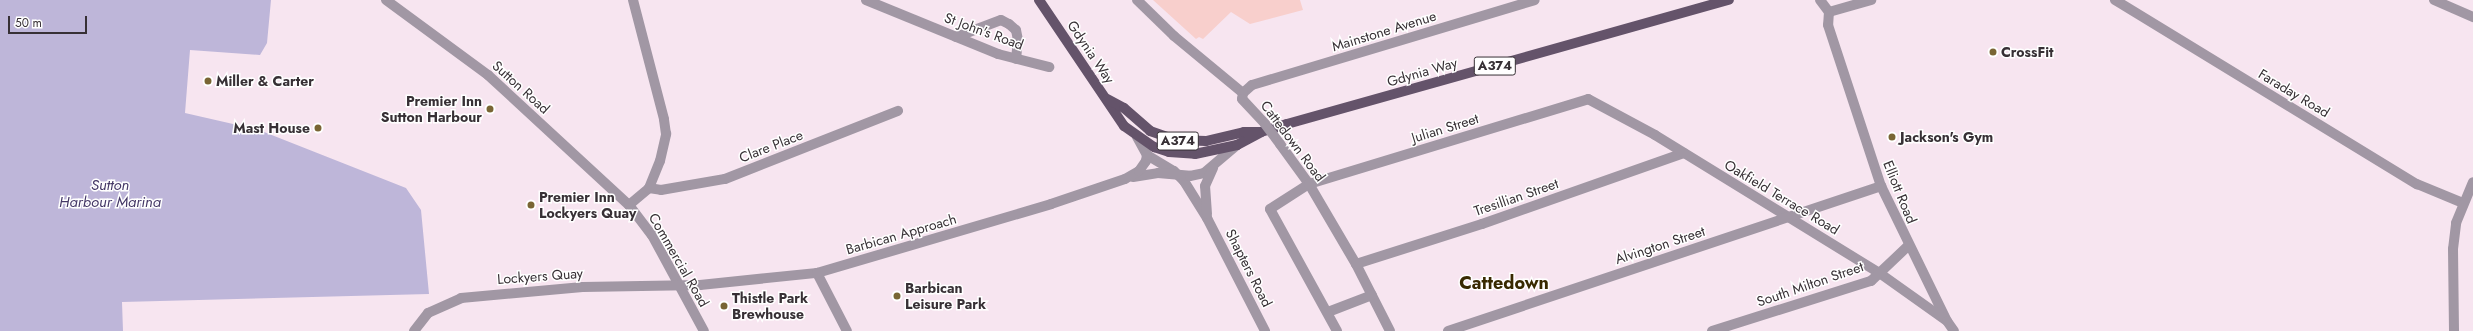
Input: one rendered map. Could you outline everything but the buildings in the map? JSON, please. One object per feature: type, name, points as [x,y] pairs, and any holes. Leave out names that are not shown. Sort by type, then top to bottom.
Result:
[{"type":"main road","name":"Gdynia Way","points":[[1039,0],[1107,99],[1118,120],[1137,137],[1160,149],[1181,154],[1205,153],[1237,145],[1261,132],[1729,0]]},
{"type":"main road","name":"Gdynia Way","points":[[1107,99],[1124,108],[1150,131],[1176,140],[1206,141],[1244,132],[1261,132]]},
{"type":"street","name":"Sutton Road","points":[[386,0],[488,75],[629,205]]},
{"type":"street","points":[[629,205],[649,188],[663,148],[666,134],[664,119],[633,0]]},
{"type":"street","name":"St John's Road","points":[[866,0],[1016,60],[1049,67]]},
{"type":"street","name":"Cattedown Road","points":[[1137,0],[1174,36],[1243,93],[1242,99],[1257,114],[1309,184],[1356,264],[1390,331]]},
{"type":"street","name":"Mainstone Avenue","points":[[1243,93],[1252,85],[1535,0]]},
{"type":"street","points":[[1820,0],[1829,12],[1871,0]]},
{"type":"street","name":"Faraday Road","points":[[2115,0],[2417,184],[2463,203]]},
{"type":"street","points":[[2434,0],[2473,17]]},
{"type":"street","name":"Elliott Road","points":[[1829,12],[1828,25],[1881,186],[1908,246],[1947,322]]},
{"type":"street","points":[[956,37],[1001,20],[1016,30],[1018,40],[1016,60]]},
{"type":"street","name":"Oakfield Terrace Road","points":[[1588,100],[1684,153],[1786,218],[1878,272],[1947,322],[1954,331]]},
{"type":"street","name":"Julian Street","points":[[1328,312],[1270,209],[1309,184],[1588,100]]},
{"type":"street","name":"Clare Place","points":[[649,188],[661,190],[725,179],[898,111]]},
{"type":"street","points":[[1137,137],[1147,155]]},
{"type":"street","name":"Barbican Approach","points":[[680,287],[817,273],[1051,204],[1125,179],[1158,173],[1179,176],[1196,175],[1213,168],[1237,145]]},
{"type":"street","name":"Tresillian Street","points":[[1356,264],[1482,224],[1684,153]]},
{"type":"street","name":"Barbican Approach","points":[[1125,179],[1139,171],[1147,155]]},
{"type":"street","name":"Shapters Road","points":[[1147,155],[1179,176],[1207,218],[1265,331]]},
{"type":"street","name":"Shapters Road","points":[[1207,218],[1205,186],[1213,168]]},
{"type":"street","points":[[2454,331],[2453,249],[2463,203],[2473,182]]},
{"type":"street","name":"Alvington Street","points":[[1448,331],[1489,316],[1881,186]]},
{"type":"street","name":"Commercial Road","points":[[629,205],[652,235],[704,331]]},
{"type":"street","name":"South Milton Street","points":[[1712,331],[1871,281],[1878,272],[1908,246]]},
{"type":"street","points":[[817,273],[847,331]]},
{"type":"street","name":"Lockyers Quay","points":[[414,331],[428,313],[461,298],[583,287],[680,287]]},
{"type":"street","points":[[1337,331],[1328,312],[1372,295]]},
{"type":"shaded area","points":[[1153,0],[1300,0],[1303,10],[1250,24],[1231,12],[1203,39],[1199,37],[1196,39]]},
{"type":"water","name":"Sutton Harbour Marina","points":[[0,0],[271,0],[267,43],[260,55],[190,50],[185,113],[259,130],[406,188],[421,210],[429,294],[122,302],[123,331],[0,331]]},
{"type":"place","name":"CrossFit","points":[[1993,52]]},
{"type":"place","name":"Miller & Carter","points":[[208,81]]},
{"type":"place","name":"Premier Inn Sutton Harbour","points":[[490,109]]},
{"type":"place","name":"Mast House","points":[[318,128]]},
{"type":"place","name":"Jackson's Gym","points":[[1892,137]]},
{"type":"place","name":"Premier Inn Lockyers Quay","points":[[531,205]]},
{"type":"place","name":"Barbican Leisure Park","points":[[897,296]]},
{"type":"place","name":"Thistle Park Brewhouse","points":[[724,306]]},
{"type":"district","name":"Cattedown","points":[[1504,283]]}]
